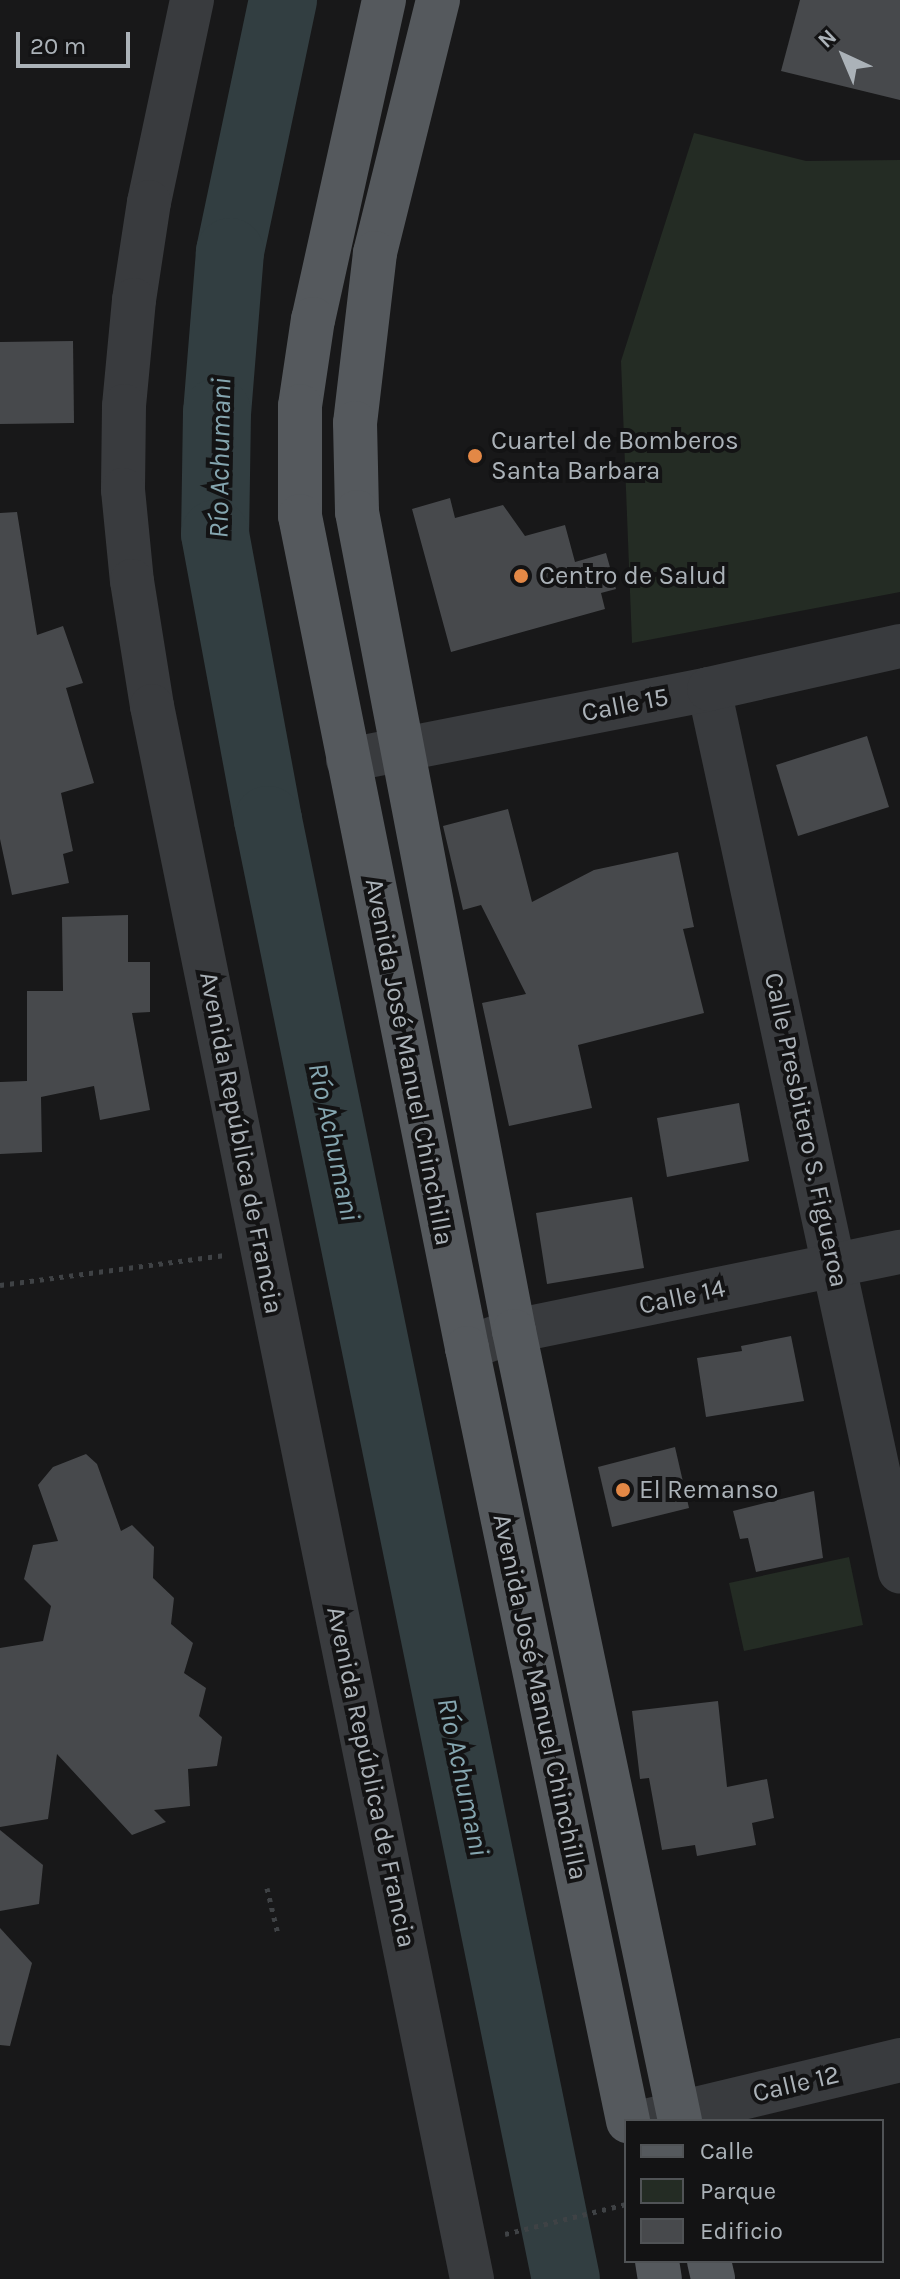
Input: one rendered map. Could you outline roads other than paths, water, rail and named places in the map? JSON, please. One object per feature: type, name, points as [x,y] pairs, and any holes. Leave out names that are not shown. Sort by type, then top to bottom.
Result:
[{"type":"main road","name":"Avenida José Manuel Chinchilla","points":[[384,0],[327,250],[300,406],[300,516],[467,1348],[628,2119]]},
{"type":"main road","name":"Avenida José Manuel Chinchilla","points":[[438,0],[375,253],[355,423],[357,512],[365,568],[668,2117]]},
{"type":"street","name":"Avenida República de Francia","points":[[192,0],[154,173],[134,300],[124,406],[123,490],[132,581],[152,706],[472,2279]]},
{"type":"street","name":"Calle 15","points":[[348,760],[709,689],[900,646]]},
{"type":"street","name":"Calle Presbitero S. Figueroa","points":[[709,689],[900,1572]]},
{"type":"street","name":"Calle 14","points":[[467,1348],[514,1331],[900,1252]]},
{"type":"street","name":"Calle 12","points":[[668,2117],[900,2060]]},
{"type":"waterway","name":"Río Achumani","points":[[283,0],[230,252],[217,412],[215,534],[268,820],[566,2279]]},
{"type":"place","name":"Cuartel de Bomberos Santa Barbara","points":[[475,456]]},
{"type":"place","name":"Centro de Salud","points":[[521,576]]},
{"type":"place","name":"El Remanso","points":[[623,1490]]}]
